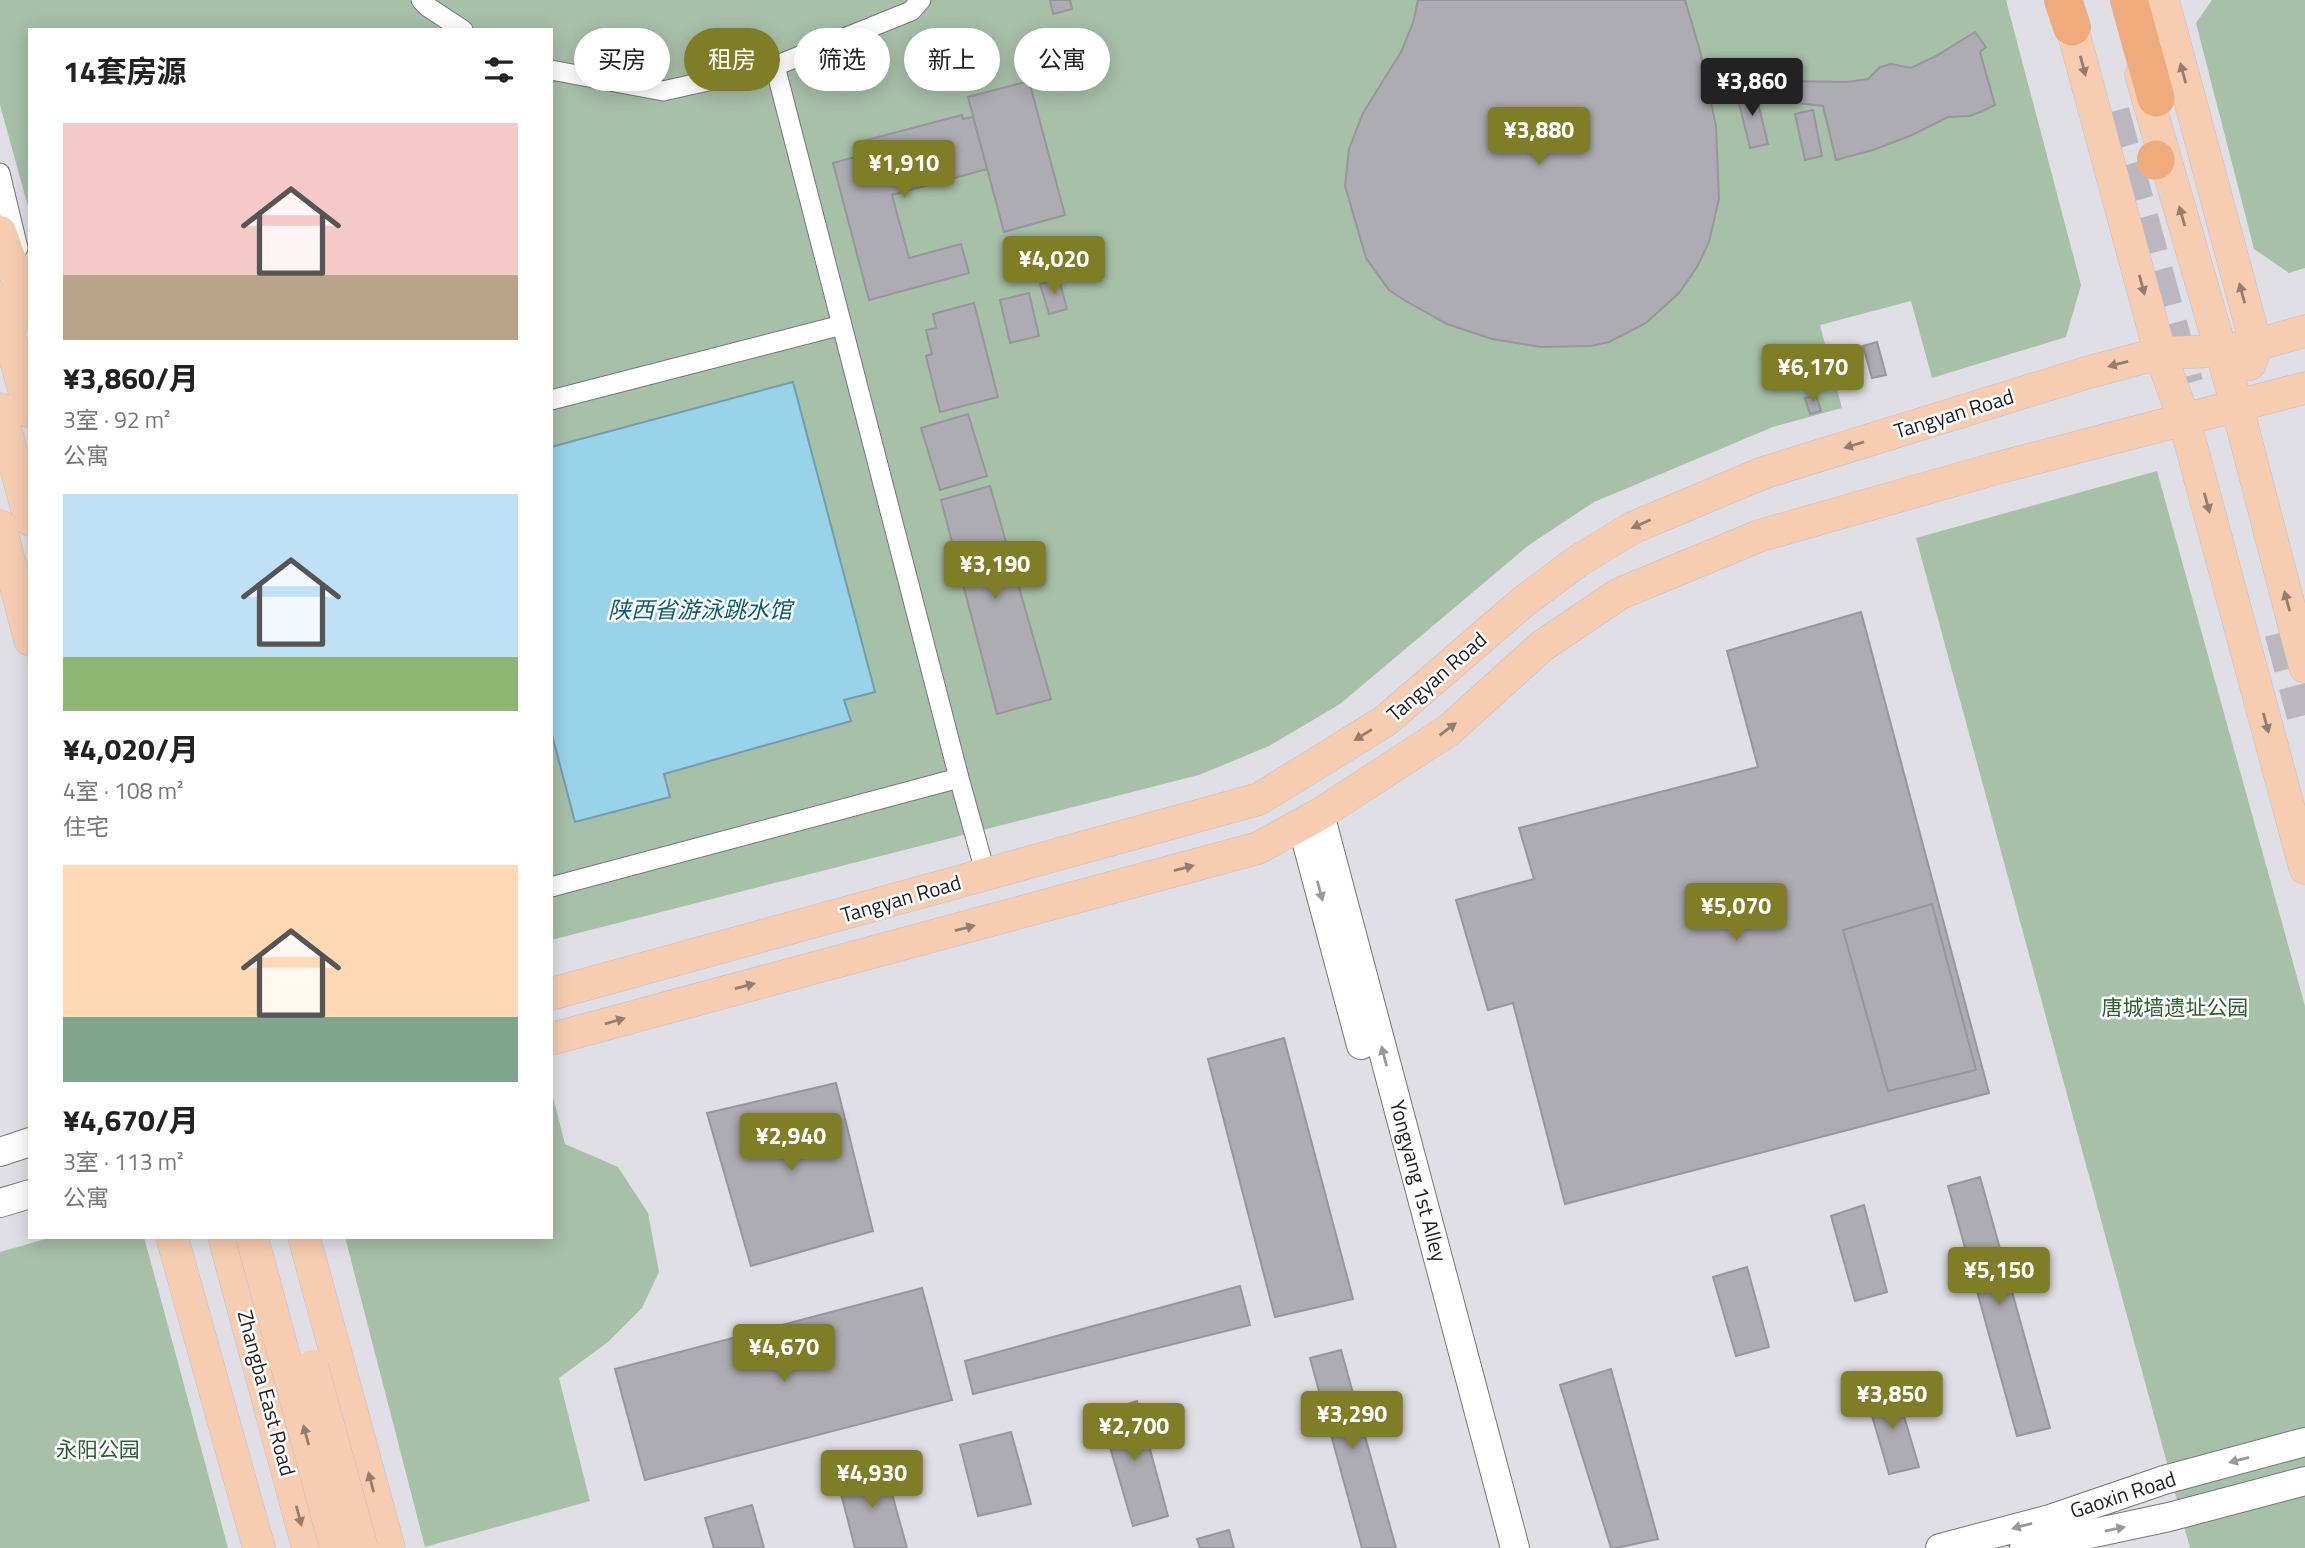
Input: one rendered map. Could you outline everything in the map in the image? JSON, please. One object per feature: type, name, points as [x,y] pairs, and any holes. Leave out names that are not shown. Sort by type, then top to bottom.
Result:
[{"type":"highway","points":[[2129,0],[2156,98]]},
{"type":"main road","points":[[2119,0],[2237,406],[2305,667]]},
{"type":"main road","points":[[2163,0],[2256,345],[2237,406]]},
{"type":"main road","points":[[2064,7],[2160,353],[2185,419],[2305,868]]},
{"type":"main road","points":[[0,232],[28,310]]},
{"type":"main road","points":[[0,302],[28,405]]},
{"type":"main road","name":"Tangyan Road","points":[[553,993],[1259,799],[1385,721],[1522,602],[1578,561],[1632,528],[1763,473],[2086,373],[2160,353],[2221,351],[2256,345],[2305,331]]},
{"type":"main road","name":"Tangyan Road","points":[[553,1038],[1258,848],[1311,820],[1449,730],[1542,646],[1619,594],[1759,536],[2001,467],[2305,388]]},
{"type":"main road","points":[[0,410],[28,513]]},
{"type":"main road","points":[[0,526],[8,592],[28,636]]},
{"type":"main road","name":"Zhangba East Road","points":[[225,1239],[308,1548]]},
{"type":"main road","name":"Zhangba East Road","points":[[253,1239],[336,1548]]},
{"type":"main road","points":[[306,1244],[312,1366],[362,1548]]},
{"type":"main road","points":[[306,1244],[389,1548]]},
{"type":"main road","points":[[176,1252],[220,1334],[279,1548]]},
{"type":"main road","points":[[176,1252],[259,1548]]},
{"type":"street","points":[[421,0],[460,28]]},
{"type":"street","points":[[780,64],[911,11],[921,0]]},
{"type":"street","points":[[553,70],[663,91],[684,86]]},
{"type":"street","points":[[780,85],[986,875]]},
{"type":"street","points":[[0,173],[28,305]]},
{"type":"street","points":[[553,399],[842,325]]},
{"type":"street","points":[[553,886],[959,778]]},
{"type":"street","name":"Yongyang 1st Alley","points":[[1311,820],[1496,1548]]},
{"type":"street","name":"Yongyang 1st Alley","points":[[1311,820],[1515,1548]]},
{"type":"street","points":[[0,1152],[28,1143]]},
{"type":"street","points":[[0,1203],[28,1195]]},
{"type":"street","name":"Gaoxin Road","points":[[1941,1548],[2050,1519],[2164,1480],[2305,1442]]},
{"type":"street","name":"Gaoxin Road","points":[[2024,1548],[2169,1517],[2305,1481]]},
{"type":"green space","points":[[0,0],[2006,0],[2081,285],[2066,337],[1932,378],[1911,301],[1820,325],[1842,408],[1773,427],[1594,502],[1529,545],[1340,704],[1269,746],[1199,775],[553,939],[553,28],[28,28],[28,207],[0,105]]},
{"type":"green space","points":[[2212,0],[2305,0],[2305,268],[2289,273],[2254,249],[2196,23]]},
{"type":"green space","name":"唐城墙遗址公园","points":[[2157,471],[2305,1006],[2305,1548],[2190,1548],[1916,538]]},
{"type":"green space","points":[[553,1097],[565,1144],[618,1167],[648,1213],[659,1272],[642,1308],[608,1342],[559,1378],[590,1501],[425,1547],[346,1239],[553,1239]]},
{"type":"green space","name":"永阳公园","points":[[45,1239],[145,1239],[228,1548],[0,1548],[0,1252]]},
{"type":"water","name":"陕西省游泳跳水馆","points":[[793,382],[875,692],[844,700],[851,721],[664,774],[670,797],[575,822],[553,739],[553,446]]},
{"type":"building","points":[[1050,0],[1070,0],[1072,9],[1053,14]]},
{"type":"building","points":[[1418,0],[1685,0],[1700,51],[1716,126],[1719,199],[1709,242],[1697,267],[1679,293],[1646,323],[1609,342],[1591,346],[1541,347],[1492,339],[1447,324],[1404,300],[1389,290],[1366,258],[1345,186],[1349,149],[1363,113],[1401,52],[1413,23]]},
{"type":"building","points":[[1975,32],[1986,47],[1980,52],[1995,105],[1970,116],[1948,117],[1873,150],[1836,160],[1823,106],[1788,102],[1792,81],[1847,82],[1868,79],[1880,67],[1891,64],[1911,68]]},
{"type":"building","points":[[1014,85],[1014,91],[1032,91],[1065,215],[1004,232],[968,97],[1000,91],[1000,89]]},
{"type":"building","points":[[1754,87],[1768,144],[1750,148],[1736,91]]},
{"type":"building","points":[[1813,110],[1822,156],[1805,160],[1795,114]]},
{"type":"building","points":[[962,115],[963,119],[973,117],[987,169],[892,195],[909,258],[961,244],[969,273],[869,300],[833,163],[866,154],[863,141]]},
{"type":"building","points":[[1059,279],[1067,309],[1049,314],[1040,284]]},
{"type":"building","points":[[1029,293],[1039,336],[1010,343],[1000,300]]},
{"type":"building","points":[[974,303],[998,397],[940,412],[926,356],[932,354],[926,330],[936,328],[933,314]]},
{"type":"building","points":[[1877,342],[1886,375],[1872,378],[1863,346]]},
{"type":"building","points":[[1816,395],[1821,411],[1810,414],[1805,398]]},
{"type":"building","points":[[968,414],[987,476],[940,490],[921,428]]},
{"type":"building","points":[[990,486],[1051,699],[997,714],[941,500]]},
{"type":"building","points":[[1861,612],[1989,1093],[1565,1204],[1513,1003],[1488,1010],[1456,900],[1534,879],[1519,828],[1758,767],[1727,651]]},
{"type":"building","points":[[1932,904],[1976,1070],[1888,1091],[1843,930]]},
{"type":"building","points":[[1284,1038],[1353,1299],[1275,1317],[1208,1059]]},
{"type":"building","points":[[836,1083],[873,1231],[751,1266],[707,1113]]},
{"type":"building","points":[[1980,1177],[2050,1428],[2017,1436],[1948,1186]]},
{"type":"building","points":[[1864,1205],[1887,1292],[1855,1301],[1831,1216]]},
{"type":"building","points":[[1747,1267],[1769,1347],[1736,1356],[1713,1277]]},
{"type":"building","points":[[1240,1286],[1250,1325],[973,1394],[965,1361]]},
{"type":"building","points":[[922,1288],[952,1400],[645,1480],[615,1369]]},
{"type":"building","points":[[1341,1350],[1396,1548],[1362,1548],[1310,1358]]},
{"type":"building","points":[[1611,1369],[1658,1539],[1616,1548],[1611,1548],[1560,1385]]},
{"type":"building","points":[[1895,1386],[1919,1467],[1889,1474],[1866,1395]]},
{"type":"building","points":[[1137,1401],[1168,1516],[1133,1526],[1100,1413]]},
{"type":"building","points":[[1011,1432],[1031,1504],[978,1516],[960,1445]]},
{"type":"building","points":[[884,1465],[907,1548],[855,1548],[837,1478]]},
{"type":"building","points":[[752,1505],[764,1548],[714,1548],[705,1518]]},
{"type":"building","points":[[1229,1530],[1234,1548],[1200,1548],[1197,1539]]},
{"type":"tunnel","points":[[2111,112],[2185,384]]},
{"type":"tunnel","points":[[2283,632],[2305,715]]}]
